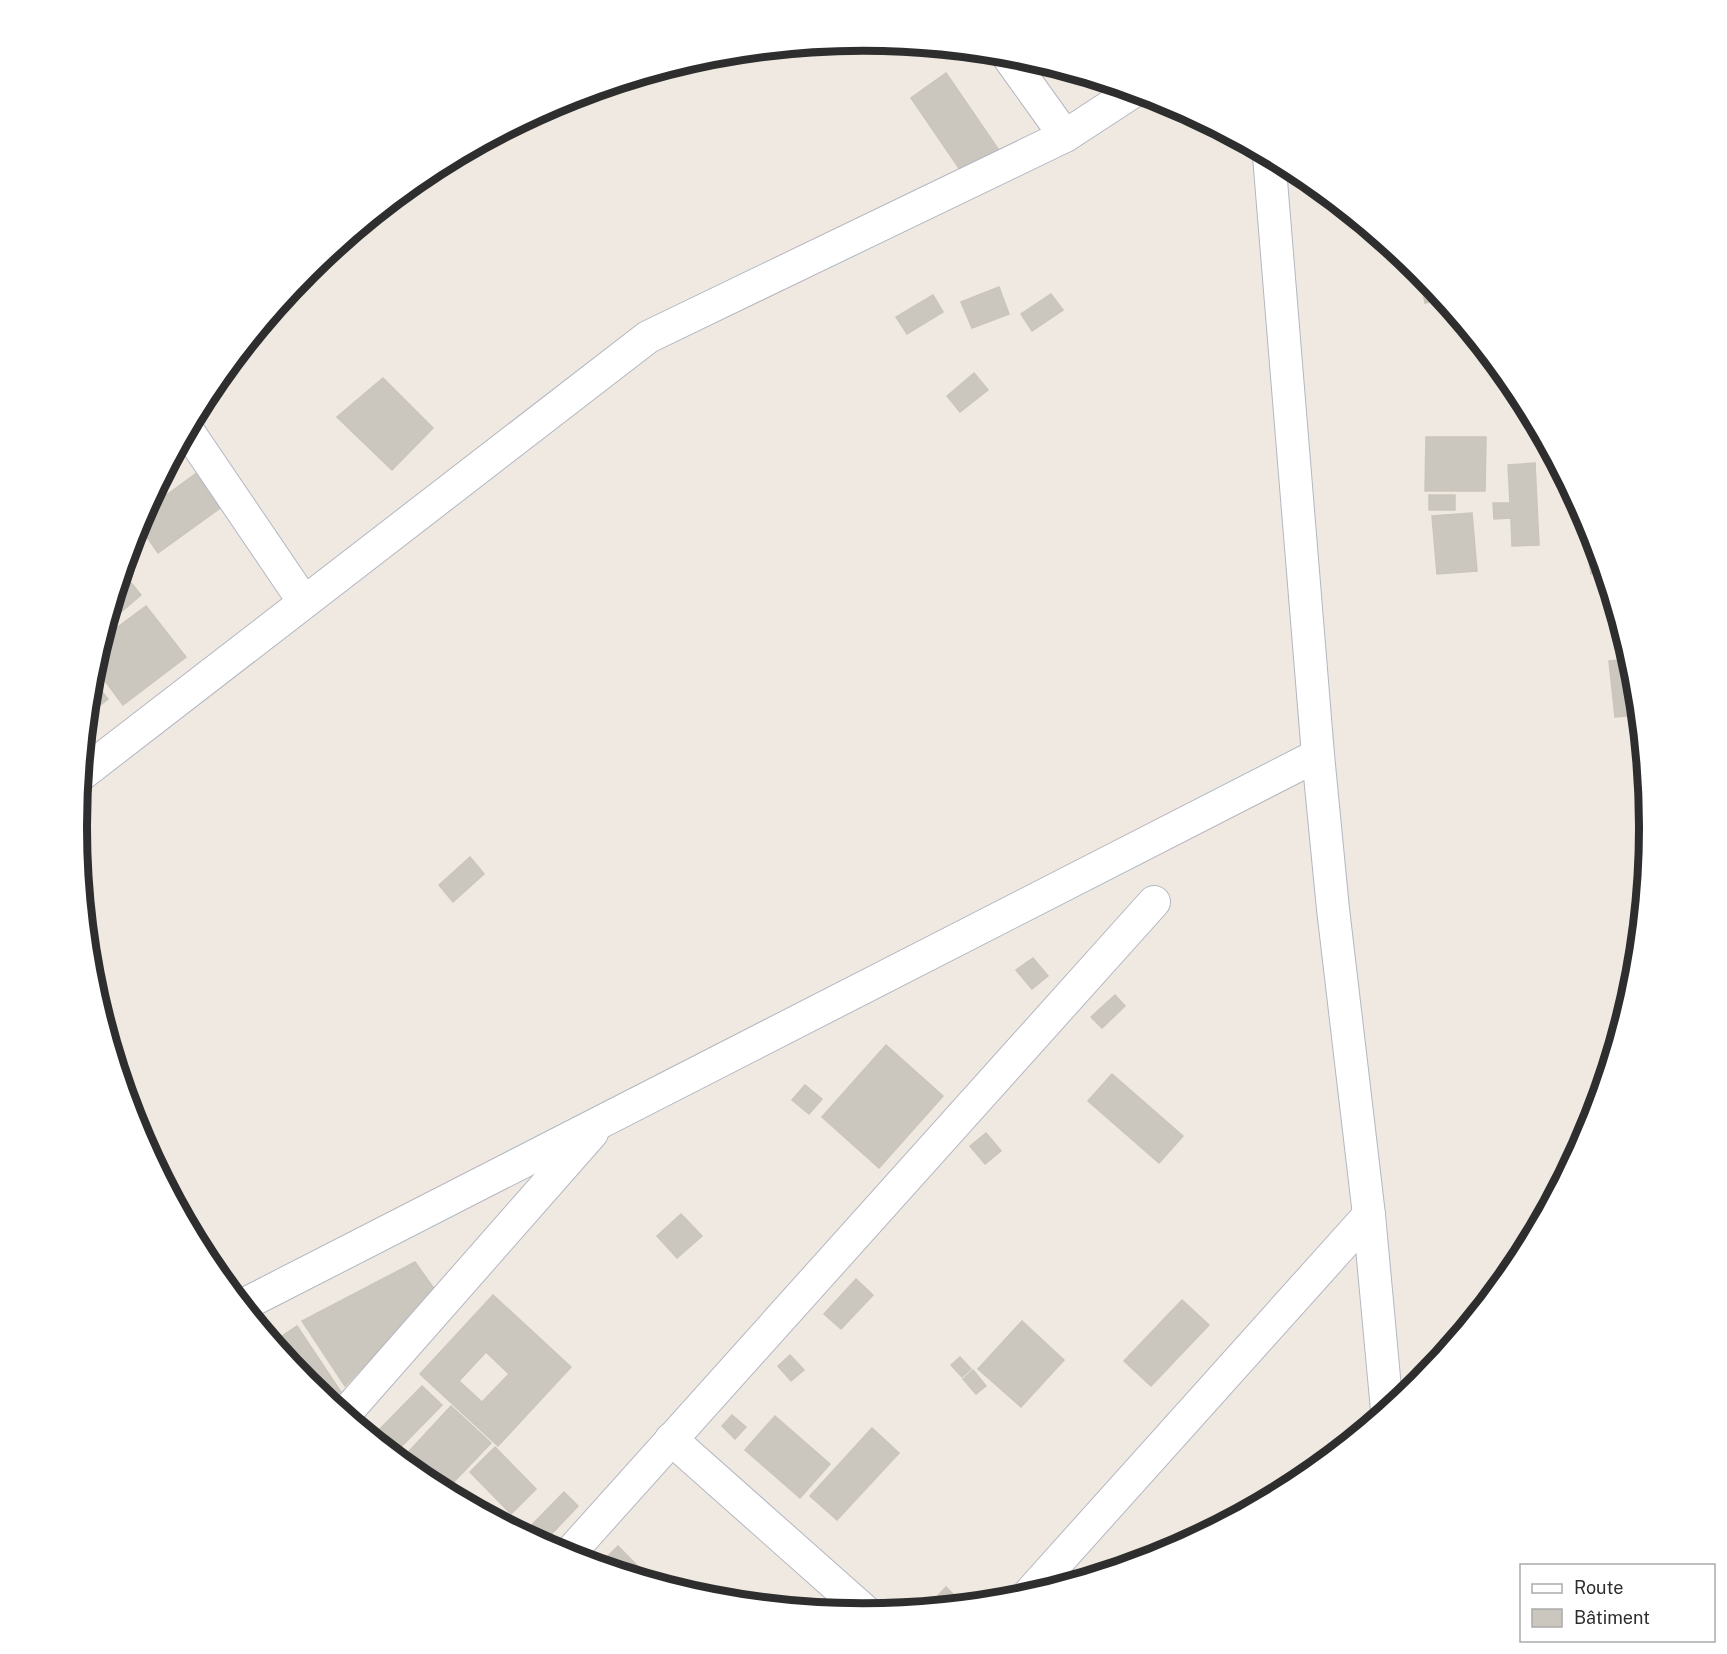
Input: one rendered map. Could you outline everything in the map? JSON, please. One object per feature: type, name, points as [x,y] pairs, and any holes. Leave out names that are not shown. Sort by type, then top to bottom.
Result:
[{"type":"street","points":[[1015,66],[1065,136]]},
{"type":"street","points":[[90,768],[648,337],[1065,136],[1125,97]]},
{"type":"street","points":[[1270,166],[1318,755],[1333,909],[1369,1215],[1386,1400]]},
{"type":"street","points":[[192,437],[304,602]]},
{"type":"street","points":[[250,1301],[1318,755]]},
{"type":"street","points":[[574,1547],[1154,902]]},
{"type":"street","points":[[350,1408],[603,1121]]},
{"type":"street","points":[[1039,1583],[1369,1215]]},
{"type":"street","points":[[671,1439],[855,1603]]},
{"type":"building","points":[[946,73],[1003,156],[967,180],[911,98]]},
{"type":"building","points":[[999,287],[1009,314],[972,328],[961,302]]},
{"type":"building","points":[[1422,289],[1434,301],[1425,303]]},
{"type":"building","points":[[1051,294],[1063,310],[1032,331],[1021,314]]},
{"type":"building","points":[[933,295],[943,312],[907,334],[896,317]]},
{"type":"building","points":[[974,373],[988,390],[960,412],[947,396]]},
{"type":"building","points":[[383,378],[433,428],[392,470],[337,417]]},
{"type":"building","points":[[1426,437],[1486,437],[1485,491],[1425,491]]},
{"type":"building","points":[[1535,463],[1539,545],[1512,546],[1511,518],[1494,519],[1493,503],[1510,503],[1508,465]]},
{"type":"building","points":[[198,472],[223,506],[158,553],[145,535],[161,499]]},
{"type":"building","points":[[1429,495],[1455,495],[1455,510],[1429,510]]},
{"type":"building","points":[[1472,513],[1477,571],[1437,574],[1432,516]]},
{"type":"building","points":[[1587,549],[1596,573],[1591,574]]},
{"type":"building","points":[[128,580],[141,595],[117,615]]},
{"type":"building","points":[[146,606],[186,657],[123,705],[102,677],[113,631]]},
{"type":"building","points":[[1621,660],[1631,716],[1615,717],[1609,661]]},
{"type":"building","points":[[100,689],[108,699],[97,707]]},
{"type":"building","points":[[470,857],[484,874],[453,902],[439,885]]},
{"type":"building","points":[[1033,958],[1048,976],[1032,989],[1016,970]]},
{"type":"building","points":[[1115,995],[1125,1006],[1102,1028],[1091,1017]]},
{"type":"building","points":[[886,1045],[943,1096],[879,1168],[822,1117]]},
{"type":"building","points":[[1112,1074],[1183,1136],[1159,1163],[1088,1101]]},
{"type":"building","points":[[805,1085],[822,1099],[809,1114],[792,1100]]},
{"type":"building","points":[[986,1133],[1001,1151],[985,1164],[970,1146]]},
{"type":"building","points":[[681,1214],[702,1236],[677,1258],[657,1236]]},
{"type":"building","points":[[415,1262],[435,1290],[345,1386],[302,1321]]},
{"type":"building","points":[[856,1279],[873,1295],[841,1329],[824,1314]]},
{"type":"building","points":[[493,1295],[571,1367],[498,1446],[420,1374]],"holes":[[[486,1352],[509,1374],[482,1402],[459,1381]]]},
{"type":"building","points":[[1182,1300],[1209,1325],[1151,1386],[1124,1361]]},
{"type":"building","points":[[1022,1321],[1064,1360],[1021,1407],[978,1369]]},
{"type":"building","points":[[297,1326],[341,1392],[336,1395],[279,1338]]},
{"type":"building","points":[[790,1355],[804,1370],[791,1381],[778,1366]]},
{"type":"building","points":[[960,1357],[971,1369],[962,1377],[951,1365]]},
{"type":"building","points":[[973,1370],[986,1386],[976,1394],[963,1379]]},
{"type":"building","points":[[422,1386],[442,1405],[400,1448],[380,1429]]},
{"type":"building","points":[[451,1406],[491,1443],[451,1484],[407,1454]]},
{"type":"building","points":[[732,1415],[746,1427],[735,1439],[722,1426]]},
{"type":"building","points":[[775,1416],[830,1464],[800,1498],[745,1450]]},
{"type":"building","points":[[872,1428],[899,1453],[837,1520],[810,1496]]},
{"type":"building","points":[[495,1447],[536,1489],[511,1514],[470,1472]]},
{"type":"building","points":[[564,1492],[578,1506],[549,1536],[530,1527]]},
{"type":"building","points":[[618,1546],[642,1571],[614,1562],[605,1559]]},
{"type":"building","points":[[946,1587],[956,1597],[935,1599]]}]
